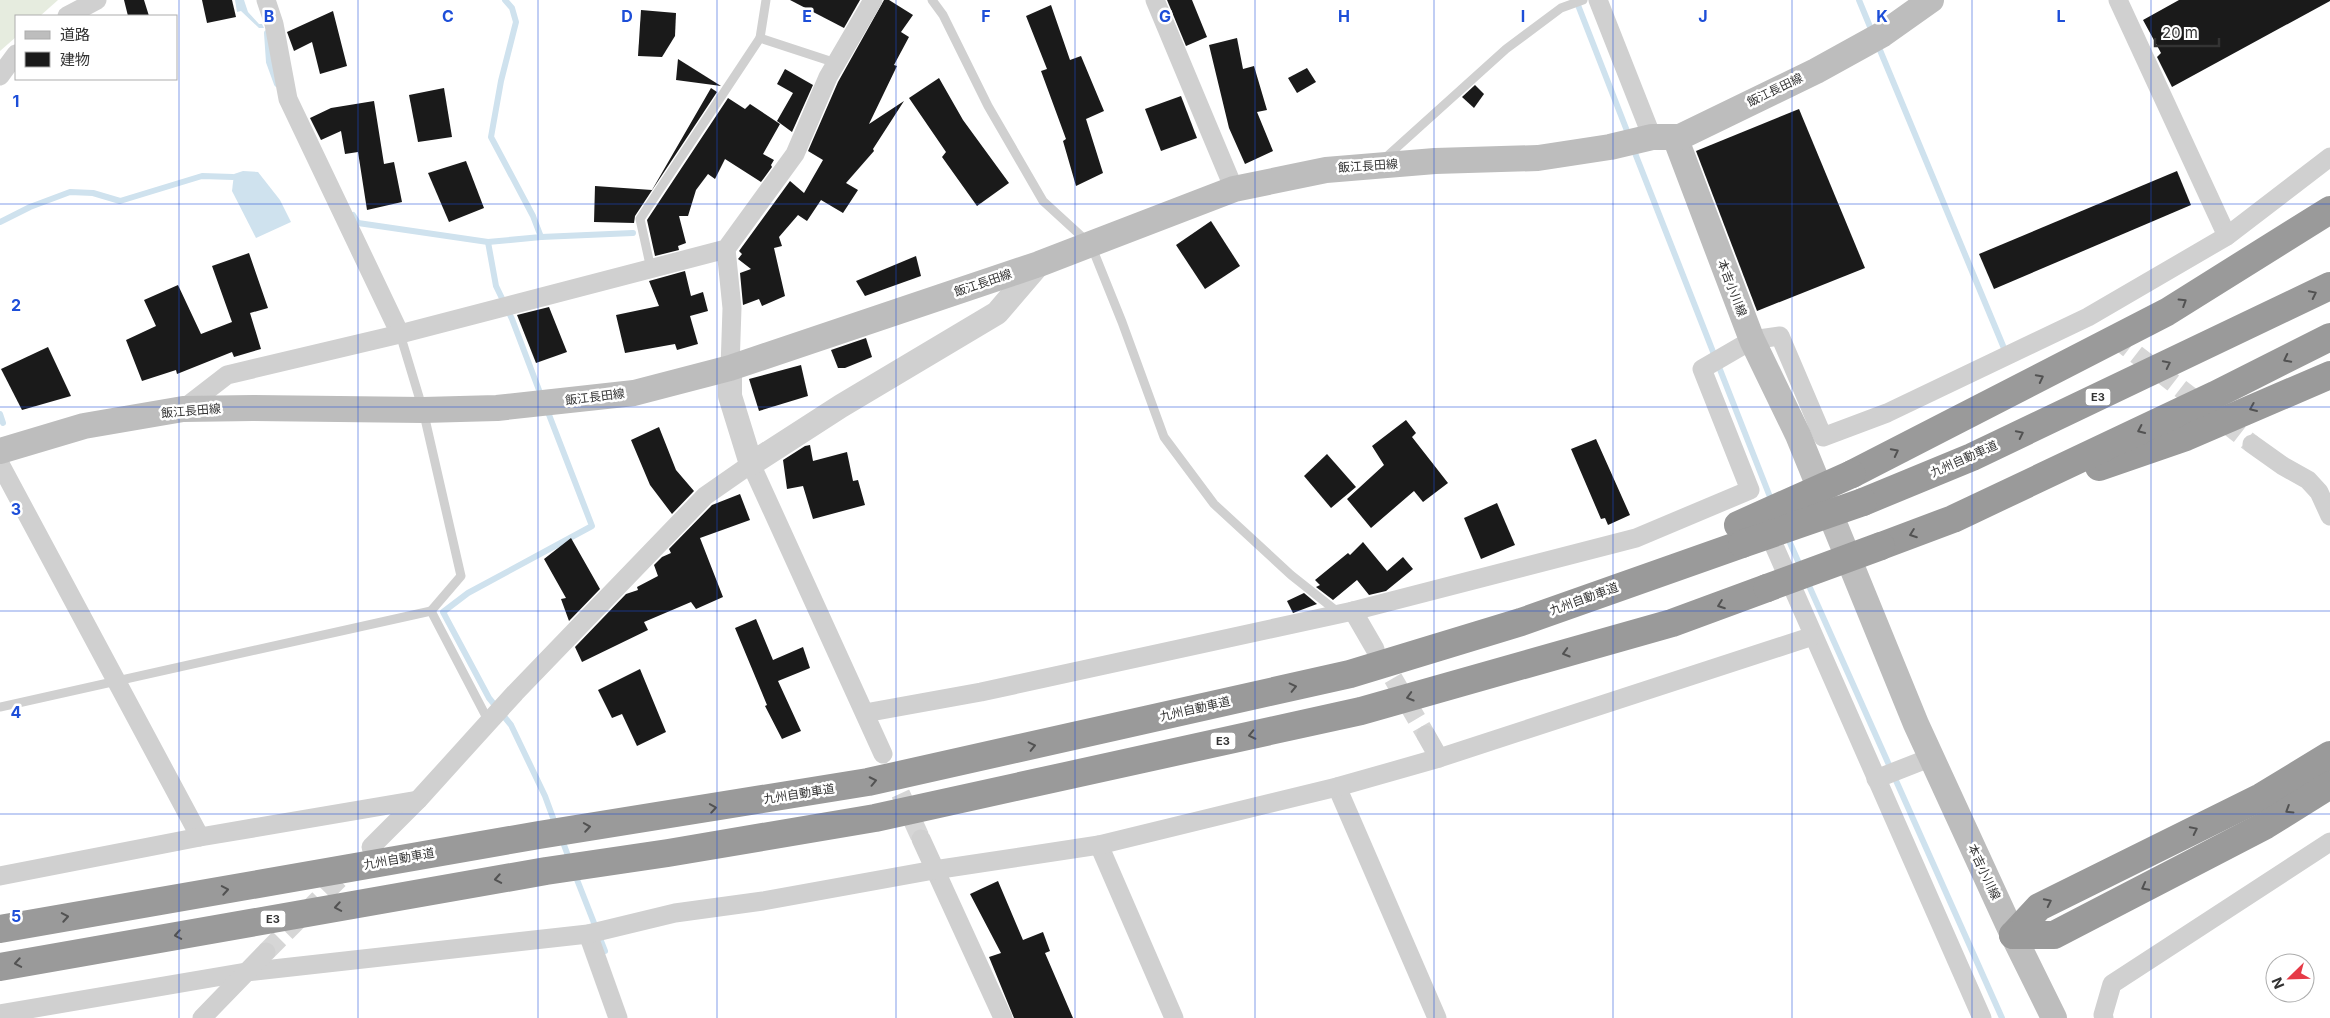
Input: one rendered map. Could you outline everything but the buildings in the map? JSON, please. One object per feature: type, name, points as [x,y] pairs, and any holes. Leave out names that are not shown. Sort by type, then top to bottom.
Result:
[{"type":"highway","points":[[1740,534],[1852,474],[2167,312],[2330,210]]},
{"type":"highway","name":"九州自動車道","points":[[0,929],[539,835],[868,782],[1340,676],[1521,622],[1740,534],[1863,502],[1972,457],[2330,286]]},
{"type":"highway","name":"E3","points":[[0,967],[546,871],[668,853],[875,818],[1362,711],[1672,623],[1953,519],[2216,395],[2330,337]]},
{"type":"highway","points":[[1953,519],[2186,437],[2330,375]]},
{"type":"highway","points":[[2013,935],[2039,907],[2261,797],[2330,755]]},
{"type":"highway","points":[[2013,935],[2054,935],[2266,824],[2330,785]]},
{"type":"main road","name":"飯江長田線","points":[[0,451],[84,426],[183,409],[423,410],[497,408],[634,393],[730,368],[1039,264],[1234,189],[1326,170],[1435,161],[1538,158],[1664,137],[1680,137],[1816,71],[1883,34],[1931,0]]},
{"type":"main road","name":"本吉小川線","points":[[1664,137],[1752,340],[1798,435],[1916,724],[2013,935],[2054,1018]]},
{"type":"street","points":[[69,15],[97,0]]},
{"type":"street","points":[[266,0],[274,24],[288,100],[400,334]]},
{"type":"street","points":[[183,409],[227,375],[400,334],[726,250],[794,154],[836,63],[873,0]]},
{"type":"street","points":[[1155,0],[1234,189]]},
{"type":"street","points":[[1598,0],[1664,137]]},
{"type":"street","points":[[2118,0],[2227,236]]},
{"type":"street","points":[[0,76],[15,55]]},
{"type":"street","points":[[1982,1018],[1750,490],[1702,369],[1752,340],[1780,336],[1823,437],[1887,413],[2088,317],[2227,236],[2330,157]]},
{"type":"street","points":[[726,250],[732,308],[730,396],[751,464],[883,754]]},
{"type":"street","points":[[371,847],[418,800],[489,722],[705,496],[841,406],[997,313],[1039,264]]},
{"type":"street","points":[[2088,317],[2114,337]]},
{"type":"street","points":[[2252,444],[2283,466],[2308,480],[2319,492],[2330,516]]},
{"type":"street","points":[[0,464],[200,838]]},
{"type":"street","points":[[865,713],[981,692],[1347,612],[1636,538],[1750,490]]},
{"type":"street","points":[[1347,612],[1376,649]]},
{"type":"street","points":[[0,1014],[246,972],[588,934],[675,913],[763,901],[934,870],[1099,845],[1338,787],[1438,758],[1813,636]]},
{"type":"street","points":[[1426,735],[1438,758]]},
{"type":"street","points":[[1876,779],[1932,757]]},
{"type":"street","points":[[1338,787],[1437,1018]]},
{"type":"street","points":[[0,876],[200,838],[418,800]]},
{"type":"street","points":[[921,840],[1003,1018]]},
{"type":"street","points":[[2104,1018],[2103,1015],[2112,984],[2330,842]]},
{"type":"street","points":[[1099,845],[1174,1018]]},
{"type":"street","points":[[588,934],[618,1018]]},
{"type":"street","points":[[202,1018],[266,952]]},
{"type":"lane","points":[[651,269],[640,219],[760,38],[766,0]]},
{"type":"lane","points":[[932,0],[943,16],[988,106],[1043,201],[1091,245],[1122,322],[1164,437],[1214,504],[1291,575],[1347,612]]},
{"type":"lane","points":[[1376,166],[1506,49],[1561,8],[1583,0]]},
{"type":"lane","points":[[760,38],[836,63]]},
{"type":"lane","points":[[0,706],[431,611],[461,576],[423,410],[400,334]]},
{"type":"lane","points":[[431,611],[489,722]]},
{"type":"shaded area","points":[[0,0],[58,0],[41,15],[15,15],[15,38],[0,51]]},
{"type":"water","points":[[235,0],[244,0],[248,12],[264,28],[259,28],[241,11],[237,12]]},
{"type":"water","points":[[243,171],[258,172],[280,200],[291,222],[256,238],[232,191],[234,174]]},
{"type":"waterway","points":[[488,242],[541,237],[533,216],[491,137],[501,81],[516,22],[512,8],[505,0]]},
{"type":"waterway","points":[[1576,0],[1629,136]]},
{"type":"waterway","points":[[1859,0],[1873,34]]},
{"type":"waterway","points":[[267,33],[269,62],[277,84]]},
{"type":"waterway","points":[[1877,43],[2006,353]]},
{"type":"waterway","points":[[1633,148],[1772,502]]},
{"type":"waterway","points":[[0,222],[30,207],[70,192],[93,193],[120,201],[202,176],[233,177]]},
{"type":"waterway","points":[[353,215],[358,223],[488,242],[496,286],[512,319],[542,398]]},
{"type":"waterway","points":[[541,237],[633,233]]},
{"type":"waterway","points":[[546,407],[592,526],[468,593],[443,612],[489,698],[511,725],[545,796],[556,826]]},
{"type":"waterway","points":[[0,414],[3,423]]},
{"type":"waterway","points":[[1787,536],[1801,568]]},
{"type":"waterway","points":[[1806,579],[2002,1018]]},
{"type":"waterway","points":[[561,837],[570,861]]},
{"type":"waterway","points":[[574,872],[605,951]]},
{"type":"tunnel","points":[[2114,337],[2252,444]]},
{"type":"tunnel","points":[[1379,654],[1426,735]]},
{"type":"tunnel","points":[[889,768],[921,839]]},
{"type":"tunnel","points":[[266,952],[350,868]]}]
